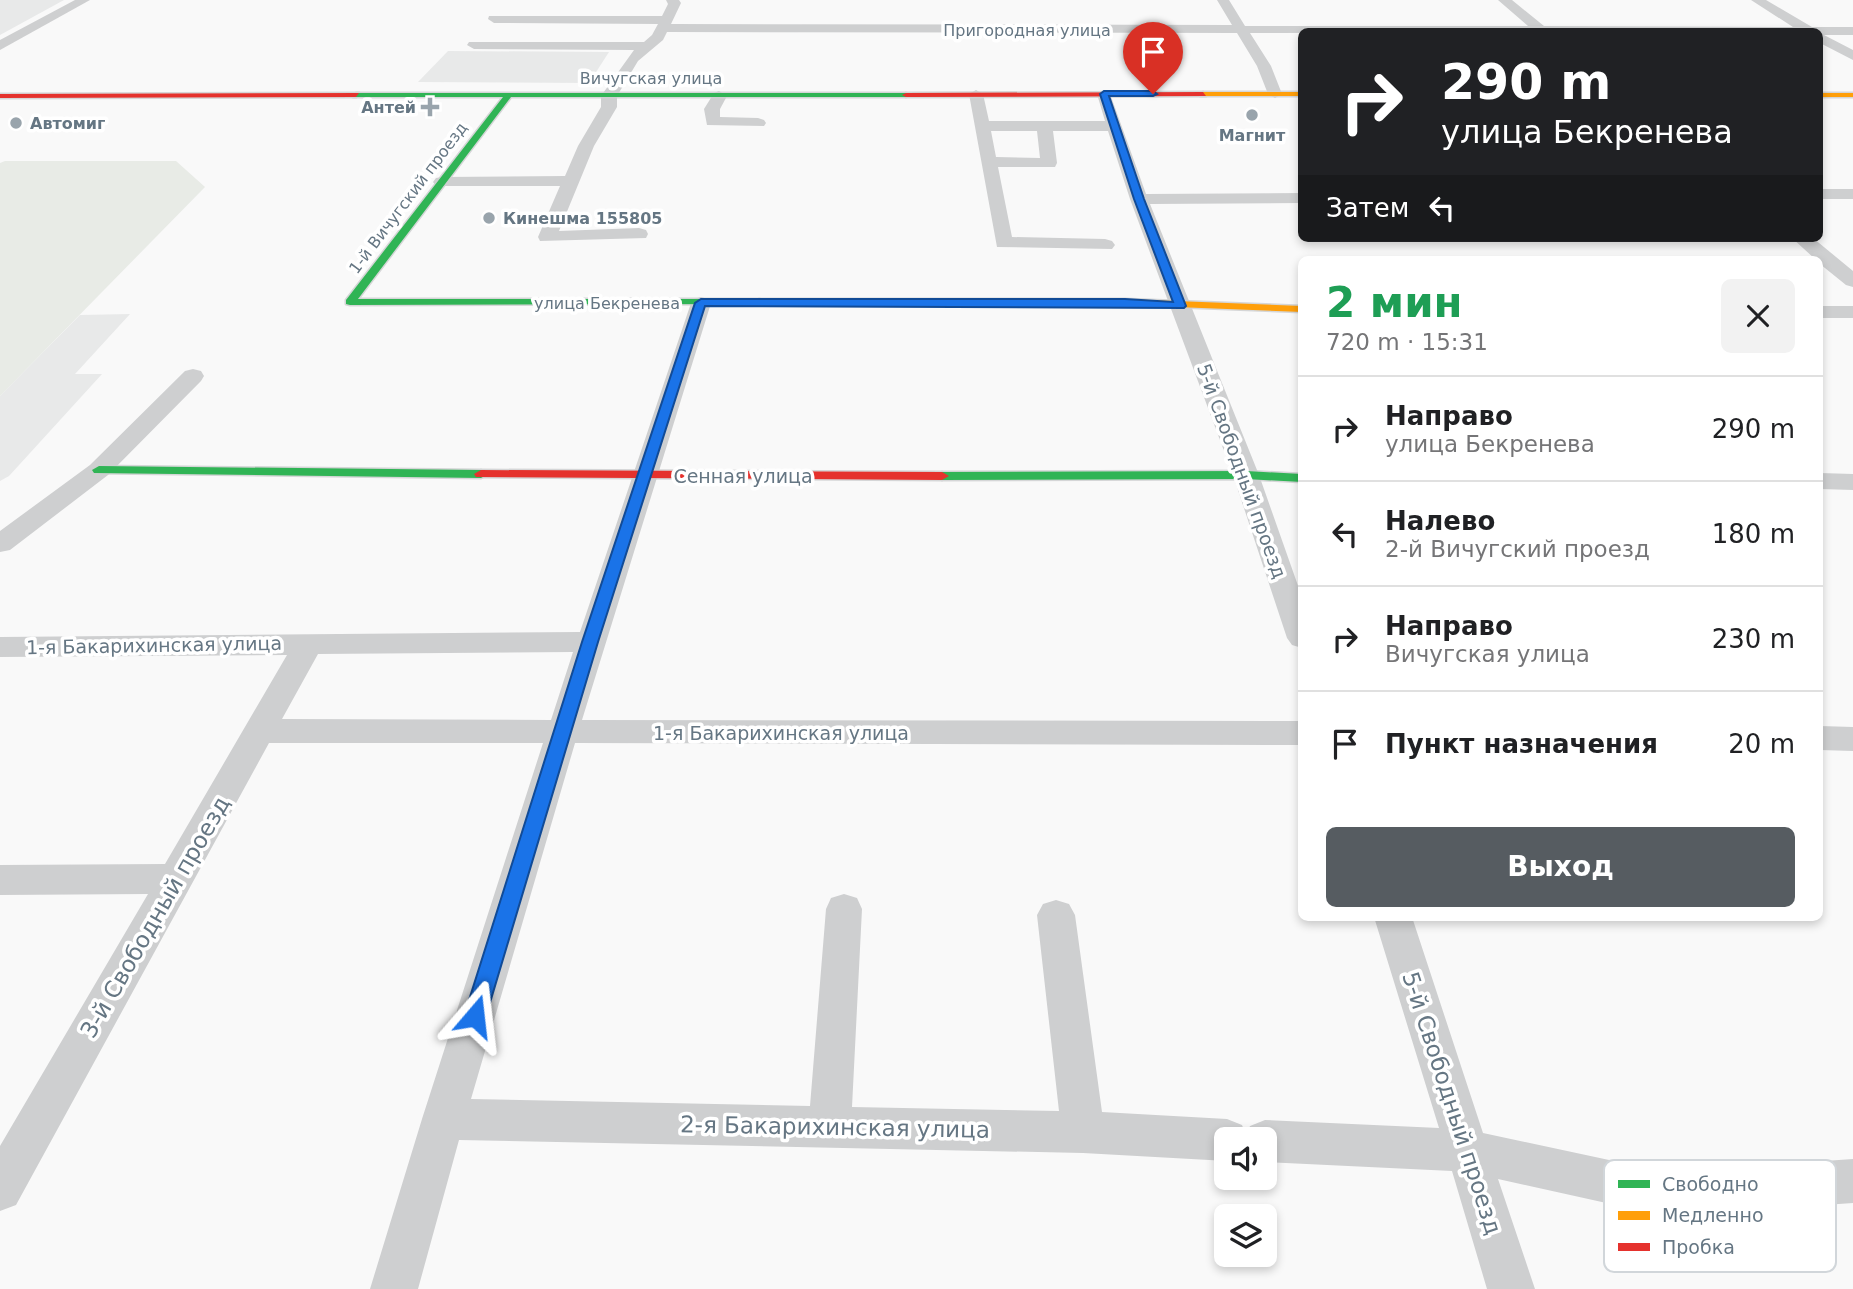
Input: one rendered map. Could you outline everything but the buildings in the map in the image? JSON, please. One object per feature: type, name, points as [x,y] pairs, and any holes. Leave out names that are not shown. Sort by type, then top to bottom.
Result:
[{"type":"street","points":[[0,46],[84,0]]},
{"type":"street","points":[[639,234],[547,237],[586,146],[609,107],[608,96],[633,58],[658,37],[675,3],[672,0]]},
{"type":"street","points":[[1223,0],[1270,77],[1275,94]]},
{"type":"street","points":[[1504,0],[1538,28]]},
{"type":"street","points":[[1757,0],[1804,28]]},
{"type":"street","name":"Пригородная улица","points":[[494,19],[665,24],[1298,32]]},
{"type":"street","name":"Пригородная улица","points":[[1823,31],[1853,31]]},
{"type":"street","points":[[1823,40],[1853,56]]},
{"type":"street","points":[[474,44],[647,46]]},
{"type":"street","points":[[976,94],[1004,243],[1105,245]]},
{"type":"street","name":"5-й Свободный проезд","points":[[1104,94],[1139,199],[1247,475],[1298,626]]},
{"type":"street","name":"Вичугская улица","points":[[0,96],[1298,94]]},
{"type":"street","points":[[1823,95],[1853,95]]},
{"type":"street","name":"1-й Вичугский проезд","points":[[374,303],[350,302],[508,96]]},
{"type":"street","points":[[719,96],[712,109],[713,122],[758,123]]},
{"type":"street","points":[[982,126],[1115,126]]},
{"type":"street","points":[[989,162],[1049,163],[1044,126]]},
{"type":"street","points":[[442,182],[570,181]]},
{"type":"street","points":[[1823,194],[1853,194]]},
{"type":"street","points":[[1139,199],[1298,198]]},
{"type":"street","points":[[1806,242],[1823,256]]},
{"type":"street","points":[[1823,256],[1853,281]]},
{"type":"street","name":"улица Бекренева","points":[[374,303],[1125,302],[1298,309]]},
{"type":"street","points":[[394,1289],[443,1119],[590,642],[701,303]]},
{"type":"street","points":[[1823,312],[1853,312]]},
{"type":"street","points":[[0,544],[99,470],[192,376]]},
{"type":"street","name":"Сенная улица","points":[[99,470],[644,476],[1247,475],[1298,478]]},
{"type":"street","points":[[1823,481],[1853,482]]},
{"type":"street","name":"1-я Бакарихинская улица","points":[[0,647],[590,642]]},
{"type":"street","name":"3-й Свободный проезд","points":[[0,1189],[309,643]]},
{"type":"street","name":"1-я Бакарихинская улица","points":[[259,732],[1298,733]]},
{"type":"street","points":[[1823,738],[1853,738]]},
{"type":"street","points":[[0,880],[176,879]]},
{"type":"street","points":[[830,1128],[844,909]]},
{"type":"street","points":[[1056,915],[1083,1132]]},
{"type":"street","name":"5-й Свободный проезд","points":[[1394,921],[1511,1289]]},
{"type":"street","name":"2-я Бакарихинская улица","points":[[443,1119],[1083,1132],[1214,1139]]},
{"type":"street","points":[[1277,1142],[1467,1152],[1604,1181]]},
{"type":"shaded area","points":[[0,0],[64,0],[0,35]]},
{"type":"shaded area","points":[[448,51],[609,52],[589,83],[418,82]]},
{"type":"shaded area","points":[[176,161],[205,187],[0,396],[0,163]]},
{"type":"shaded area","points":[[130,314],[75,374],[102,374],[9,476],[0,481],[0,396],[80,315]]},
{"type":"traffic: fast","points":[[356,95],[906,95]]},
{"type":"traffic: fast","points":[[508,96],[350,302],[759,302]]},
{"type":"traffic: fast","points":[[99,470],[481,474]]},
{"type":"traffic: fast","points":[[942,476],[1246,475],[1298,478]]},
{"type":"traffic: slow","points":[[1203,94],[1298,94]]},
{"type":"traffic: slow","points":[[1823,95],[1853,95]]},
{"type":"traffic: slow","points":[[759,302],[1125,302],[1298,309]]},
{"type":"traffic: jam","points":[[906,95],[1203,94]]},
{"type":"traffic: jam","points":[[0,96],[356,95]]},
{"type":"traffic: jam","points":[[481,474],[942,476]]},
{"type":"place","name":"Антей","points":[[430,107]]},
{"type":"place","name":"Магнит","points":[[1252,115]]},
{"type":"place","name":"Автомиг","points":[[16,123]]},
{"type":"place","name":"Кинешма 155805","points":[[489,218]]},
{"type":"route","points":[[475,1016],[590,642],[701,303],[1125,302],[1180,306],[1139,199],[1104,94],[1153,94]]}]
